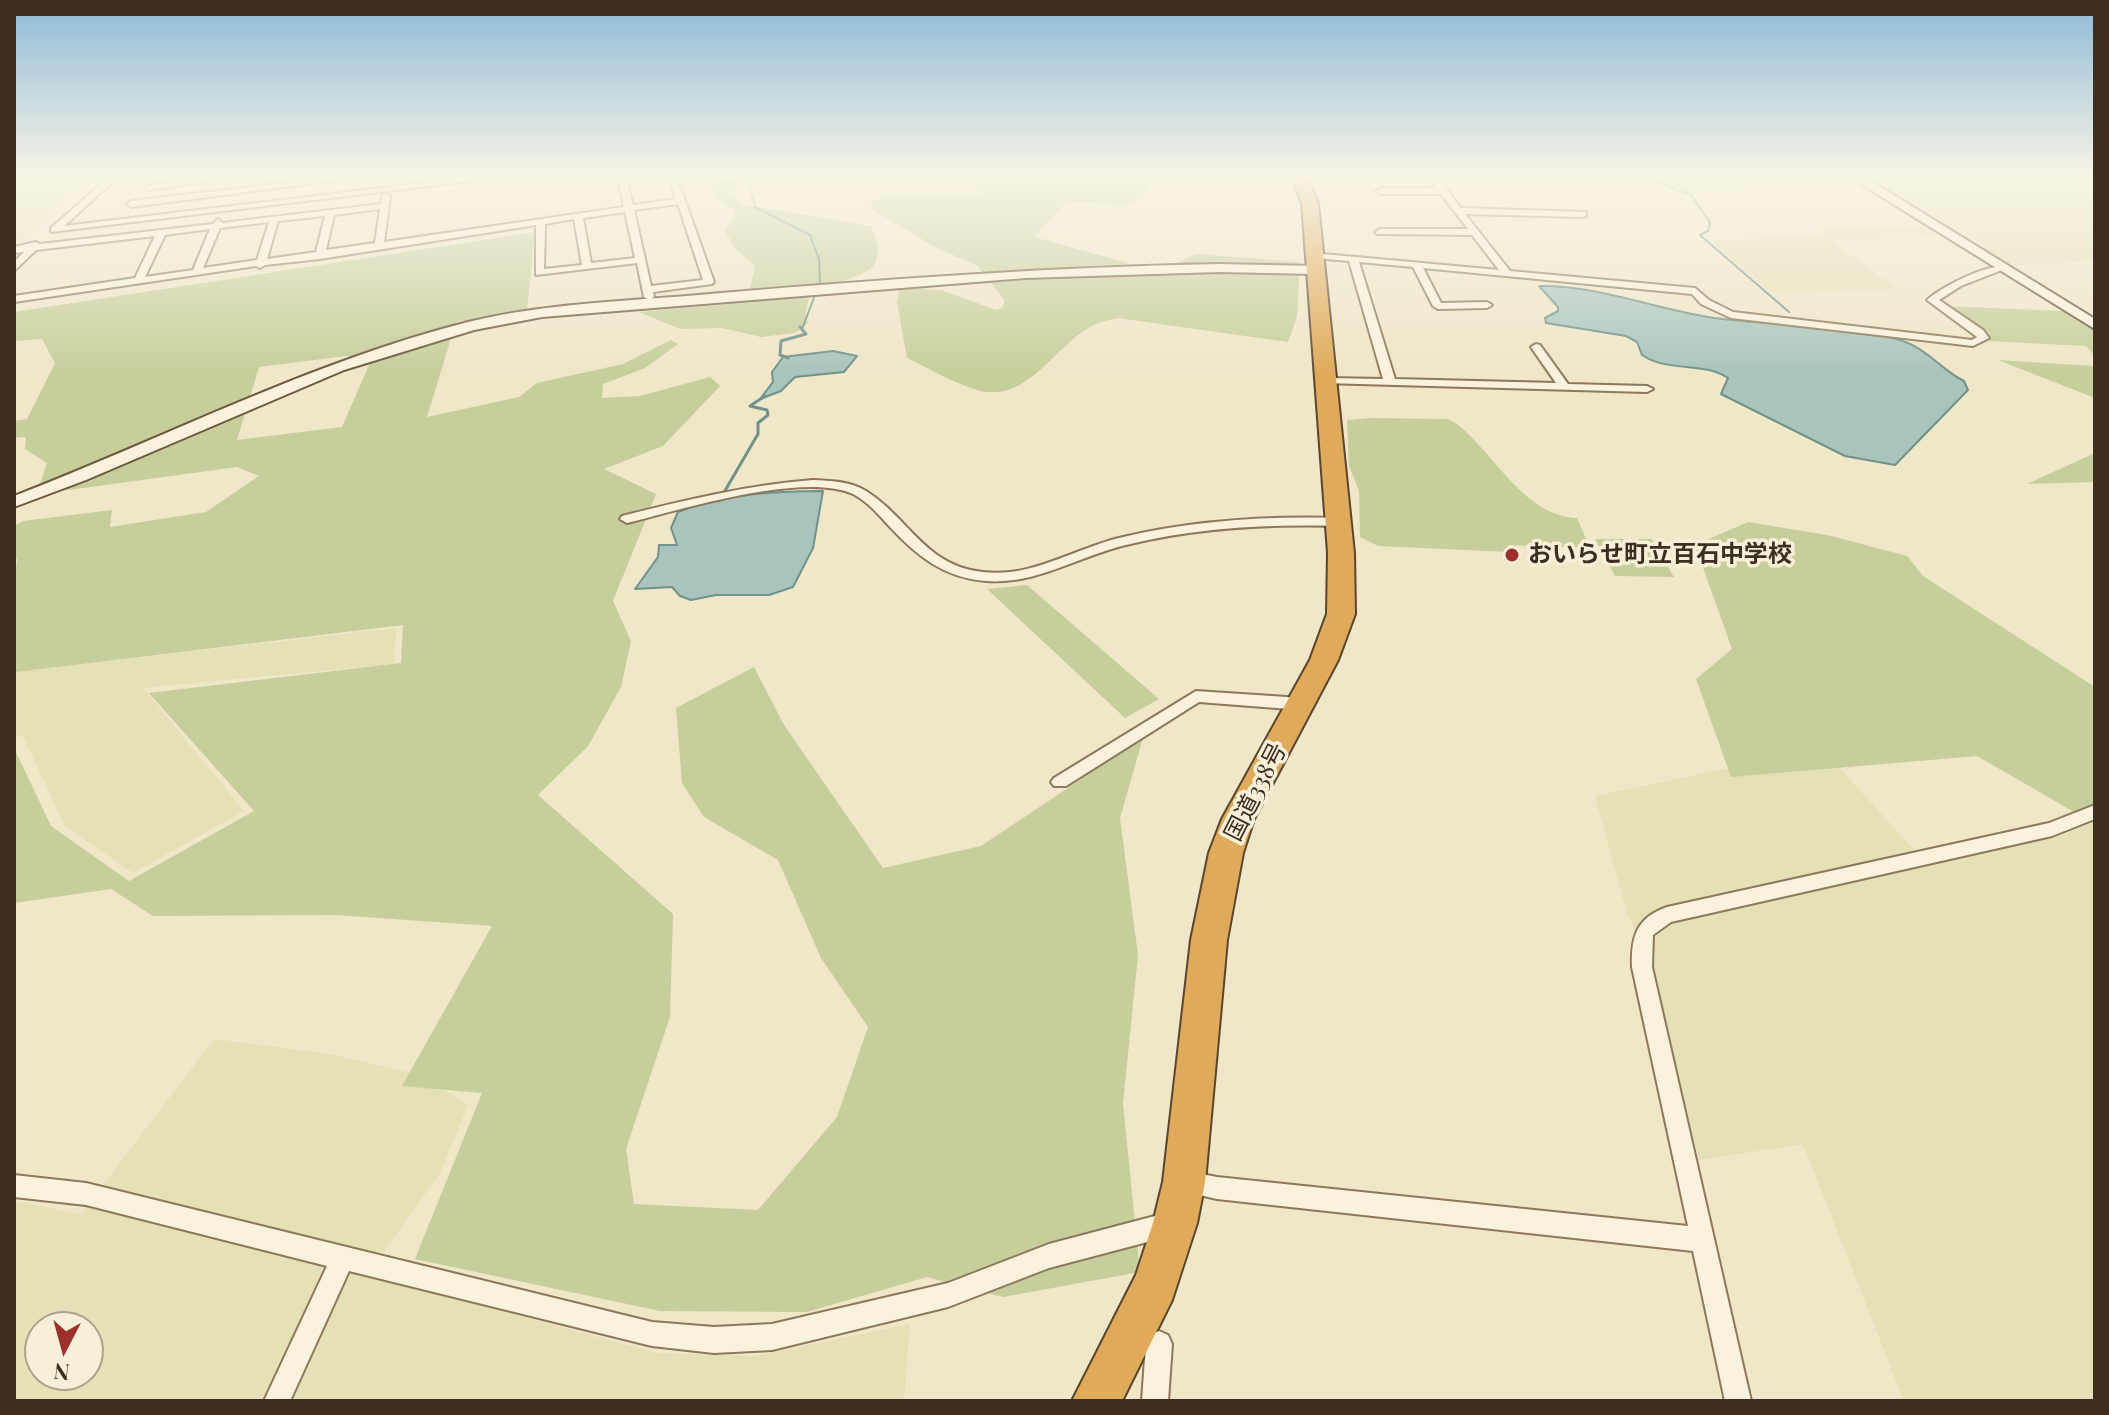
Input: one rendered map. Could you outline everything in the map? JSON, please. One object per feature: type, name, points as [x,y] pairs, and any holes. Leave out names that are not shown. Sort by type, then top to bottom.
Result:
[{"type":"highway","name":"国道338号","points":[[1096,1401],[1156,1284],[1175,1223],[1184,1182],[1217,884],[1238,819],[1302,704],[1333,642],[1341,614],[1327,381],[1313,244]]},
{"type":"street","points":[[14,268],[38,244]]},
{"type":"street","points":[[14,250],[75,244]]},
{"type":"street","points":[[138,282],[156,244]]},
{"type":"street","points":[[196,274],[209,244]]},
{"type":"street","points":[[260,265],[267,244]]},
{"type":"street","points":[[320,256],[323,244]]},
{"type":"street","points":[[14,299],[397,244]]},
{"type":"street","points":[[540,244],[539,273],[641,260]]},
{"type":"street","points":[[583,244],[587,267]]},
{"type":"street","points":[[638,244],[649,296]]},
{"type":"street","points":[[14,502],[409,339],[509,317],[649,296],[709,282],[695,244]]},
{"type":"street","points":[[1488,244],[1506,272]]},
{"type":"street","points":[[1963,244],[2095,325]]},
{"type":"street","points":[[649,296],[1122,268],[1353,258],[1695,291],[1705,302],[1731,315],[1973,343],[1984,338],[1932,300],[1957,284],[2002,268]]},
{"type":"street","points":[[1353,258],[1390,382]]},
{"type":"street","points":[[1416,264],[1438,306],[1487,305]]},
{"type":"street","points":[[1536,347],[1564,386]]},
{"type":"street","points":[[1327,381],[1647,389]]},
{"type":"street","points":[[627,519],[731,494],[839,485],[859,491],[926,558],[953,571],[986,577],[1042,571],[1096,549],[1155,535],[1298,521],[1337,522]]},
{"type":"street","points":[[1060,782],[1196,696],[1302,704]]},
{"type":"street","points":[[1738,1401],[1642,967],[1641,938],[1649,923],[1667,915],[2052,829],[2095,812]]},
{"type":"street","points":[[1184,1182],[1704,1240]]},
{"type":"street","points":[[14,1186],[86,1194],[652,1334],[714,1340],[772,1337],[890,1310],[948,1295],[1049,1256],[1175,1223]]},
{"type":"street","points":[[277,1401],[343,1258]]},
{"type":"street","points":[[1155,1401],[1159,1344]]},
{"type":"shaded area","points":[[1714,244],[1835,244],[1893,286],[1890,289],[1771,293]]},
{"type":"shaded area","points":[[1970,244],[2095,244],[2095,261],[2005,266]]},
{"type":"shaded area","points":[[396,628],[394,664],[143,688],[244,811],[133,873],[65,826],[23,736],[14,737],[14,672]]},
{"type":"shaded area","points":[[1822,749],[1928,865],[2060,836],[2095,822],[2095,1401],[1904,1401],[1803,1144],[1699,1160],[1649,960],[1627,913],[1595,796]]},
{"type":"shaded area","points":[[214,1039],[330,1054],[420,1075],[468,1105],[440,1173],[367,1275],[657,1353],[756,1356],[910,1324],[904,1401],[14,1401],[14,1201],[81,1214]]},
{"type":"green space","points":[[457,244],[534,244],[527,310],[456,322],[427,417],[519,397],[537,383],[623,364],[671,340],[678,344],[645,368],[603,384],[602,398],[640,396],[710,377],[720,386],[663,446],[604,469],[656,494],[613,601],[631,641],[621,687],[588,746],[538,795],[673,914],[670,1017],[626,1149],[634,1204],[758,1210],[837,1117],[868,1027],[821,958],[778,860],[704,817],[682,783],[676,708],[754,667],[784,725],[883,868],[981,846],[1143,738],[1120,818],[1138,955],[1123,1103],[1140,1272],[1003,1297],[927,1277],[807,1312],[660,1311],[415,1259],[482,1093],[402,1086],[492,926],[336,915],[153,916],[111,889],[14,903],[14,748],[51,826],[129,881],[254,811],[149,693],[401,663],[403,625],[16,672],[14,593],[17,559],[14,558],[14,526],[23,521],[112,510],[110,527],[206,512],[259,476],[237,467],[54,492],[40,484],[47,463],[25,449],[26,437],[14,438],[14,421],[27,419],[55,363],[42,339],[14,341],[14,312]],"holes":[[[346,356],[372,358],[342,427],[237,440],[259,367]]]},
{"type":"green space","points":[[733,244],[877,244],[877,258],[872,267],[861,274],[831,284],[795,289],[750,289],[755,266]]},
{"type":"green space","points":[[930,244],[1059,244],[1131,264],[1175,264],[1196,254],[1300,262],[1297,317],[1288,342],[1117,318],[1080,333],[1028,380],[1014,388],[998,392],[981,391],[907,358],[897,302],[900,288],[941,290],[996,310],[1003,308],[1004,300],[978,266]]},
{"type":"green space","points":[[809,297],[805,314],[808,323],[795,333],[761,337],[722,328],[680,329],[639,312]]},
{"type":"green space","points":[[1944,306],[2063,311],[2095,330],[2095,356],[2086,346],[1985,341]]},
{"type":"green space","points":[[1998,360],[2095,366],[2095,398]]},
{"type":"green space","points":[[1448,419],[1457,424],[1511,482],[1541,507],[1558,515],[1577,518],[1590,548],[1508,545],[1509,552],[1378,546],[1360,537],[1359,491],[1349,466],[1347,420]]},
{"type":"green space","points":[[2095,453],[2095,482],[2027,484]]},
{"type":"green space","points":[[1748,522],[1827,535],[1907,556],[1923,576],[2095,687],[2095,824],[1977,756],[1731,777],[1696,679],[1732,649],[1695,545]]},
{"type":"green space","points":[[1595,539],[1651,539],[1674,577],[1615,576]]},
{"type":"green space","points":[[1027,585],[1159,699],[1125,718],[987,589]]},
{"type":"water","points":[[1539,286],[1581,289],[1708,317],[1837,328],[1886,336],[1923,351],[1964,381],[1968,390],[1895,465],[1845,456],[1721,394],[1728,378],[1718,373],[1652,360],[1642,355],[1637,342],[1626,336],[1546,323],[1545,318],[1558,311],[1558,307]]},
{"type":"water","points":[[833,351],[857,356],[844,372],[795,377],[781,391],[760,399],[773,382],[772,372],[783,357]]},
{"type":"water","points":[[823,491],[813,548],[793,587],[769,595],[716,595],[691,600],[680,596],[672,587],[635,589],[658,557],[659,545],[677,545],[671,528],[678,512],[713,501],[749,495]]},
{"type":"waterway","points":[[802,329],[820,282],[819,259],[813,244]]},
{"type":"waterway","points":[[1710,244],[1789,312]]},
{"type":"waterway","points":[[788,358],[780,355],[781,341],[806,334],[800,327]]},
{"type":"waterway","points":[[719,501],[758,434],[758,423],[768,415],[767,410],[750,406],[765,396]]},
{"type":"place","name":"おいらせ町立百石中学校","points":[[1512,555]]}]
